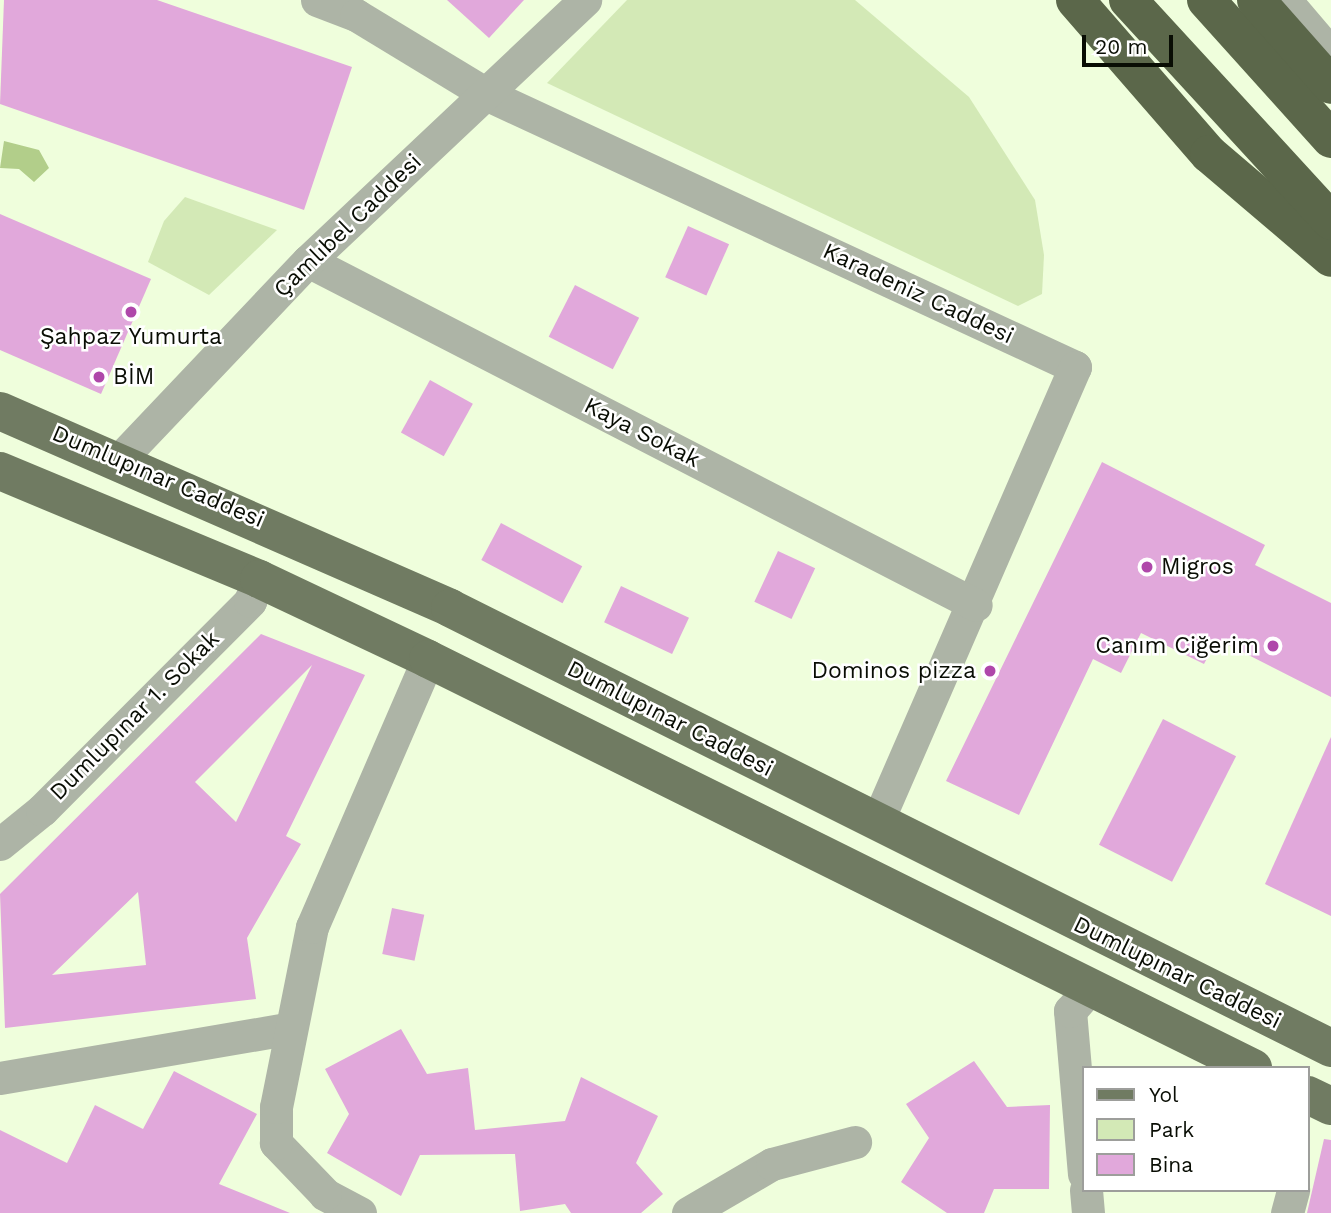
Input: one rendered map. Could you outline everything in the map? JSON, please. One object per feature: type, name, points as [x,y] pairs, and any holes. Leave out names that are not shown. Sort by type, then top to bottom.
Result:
[{"type":"highway","points":[[1075,0],[1209,154],[1331,258]]},
{"type":"highway","points":[[1129,0],[1251,139],[1331,221]]},
{"type":"highway","points":[[1206,0],[1331,138]]},
{"type":"highway","points":[[1256,0],[1331,85]]},
{"type":"main road","name":"Dumlupınar Caddesi","points":[[0,411],[118,460],[450,608],[1331,1048]]},
{"type":"main road","points":[[0,471],[259,579],[428,659],[1249,1066]]},
{"type":"street","name":"Karadeniz Caddesi","points":[[317,0],[356,15],[488,95],[1075,367],[976,605],[877,823]]},
{"type":"street","name":"Çamlıbel Caddesi","points":[[118,460],[308,261],[488,95],[585,0]]},
{"type":"street","points":[[1285,0],[1331,54]]},
{"type":"street","name":"Kaya Sokak","points":[[308,261],[976,605]]},
{"type":"street","name":"Dumlupınar 1. Sokak","points":[[0,844],[42,810],[250,601],[259,579]]},
{"type":"street","points":[[360,1213],[325,1194],[276,1143],[288,1029],[312,927],[428,659]]},
{"type":"street","points":[[1082,1151],[1070,1011],[1091,987]]},
{"type":"street","points":[[0,1077],[288,1029]]},
{"type":"street","points":[[688,1213],[772,1164],[855,1142]]},
{"type":"street","points":[[1086,1192],[1088,1213]]},
{"type":"street","points":[[1287,1213],[1292,1192]]},
{"type":"green space","points":[[627,0],[855,0],[969,97],[1035,200],[1044,255],[1042,294],[1018,306],[547,83]]},
{"type":"green space","points":[[185,197],[277,230],[209,295],[148,262],[164,221]]},
{"type":"shaded area","points":[[4,141],[39,150],[49,168],[34,182],[19,169],[0,168]]},
{"type":"building","points":[[4,0],[157,0],[352,67],[304,210],[0,104]]},
{"type":"building","points":[[447,0],[524,0],[489,38]]},
{"type":"building","points":[[0,214],[151,279],[101,394],[0,350]]},
{"type":"building","points":[[688,226],[729,244],[706,295],[665,277]]},
{"type":"building","points":[[575,285],[639,318],[613,369],[549,337]]},
{"type":"building","points":[[430,380],[473,404],[444,456],[401,432]]},
{"type":"building","points":[[1102,462],[1265,545],[1255,565],[1331,603],[1331,697],[1217,639],[1204,664],[1141,633],[1121,673],[1093,659],[1019,815],[946,781]]},
{"type":"building","points":[[501,523],[582,566],[563,603],[481,560]]},
{"type":"building","points":[[778,551],[815,568],[791,619],[754,602]]},
{"type":"building","points":[[621,586],[689,618],[672,654],[604,622]]},
{"type":"building","points":[[261,634],[365,675],[286,836],[301,844],[247,938],[256,999],[5,1028],[0,894]],"holes":[[[312,665],[236,822],[195,782]],[[138,892],[146,965],[52,975]]]},
{"type":"building","points":[[1163,719],[1236,756],[1172,882],[1099,845]]},
{"type":"building","points":[[1331,737],[1331,916],[1265,884]]},
{"type":"building","points":[[392,908],[424,915],[415,961],[382,954]]},
{"type":"building","points":[[401,1029],[427,1074],[468,1068],[475,1130],[565,1121],[581,1077],[658,1116],[636,1163],[663,1194],[641,1213],[571,1213],[565,1204],[520,1211],[515,1154],[420,1155],[401,1196],[327,1153],[349,1114],[325,1069]]},
{"type":"building","points":[[974,1061],[1007,1107],[1050,1105],[1049,1189],[994,1189],[984,1213],[947,1213],[901,1182],[929,1138],[906,1104]]},
{"type":"building","points":[[174,1071],[257,1114],[219,1184],[290,1213],[0,1213],[0,1130],[67,1163],[95,1105],[143,1129]]},
{"type":"building","points":[[1324,1139],[1331,1140],[1331,1213],[1307,1213]]},
{"type":"place","name":"Şahpaz Yumurta","points":[[131,312]]},
{"type":"place","name":"BİM","points":[[99,377]]},
{"type":"place","name":"Migros","points":[[1147,567]]},
{"type":"place","name":"Canım Ciğerim","points":[[1273,646]]},
{"type":"place","name":"Dominos pizza","points":[[990,671]]}]
